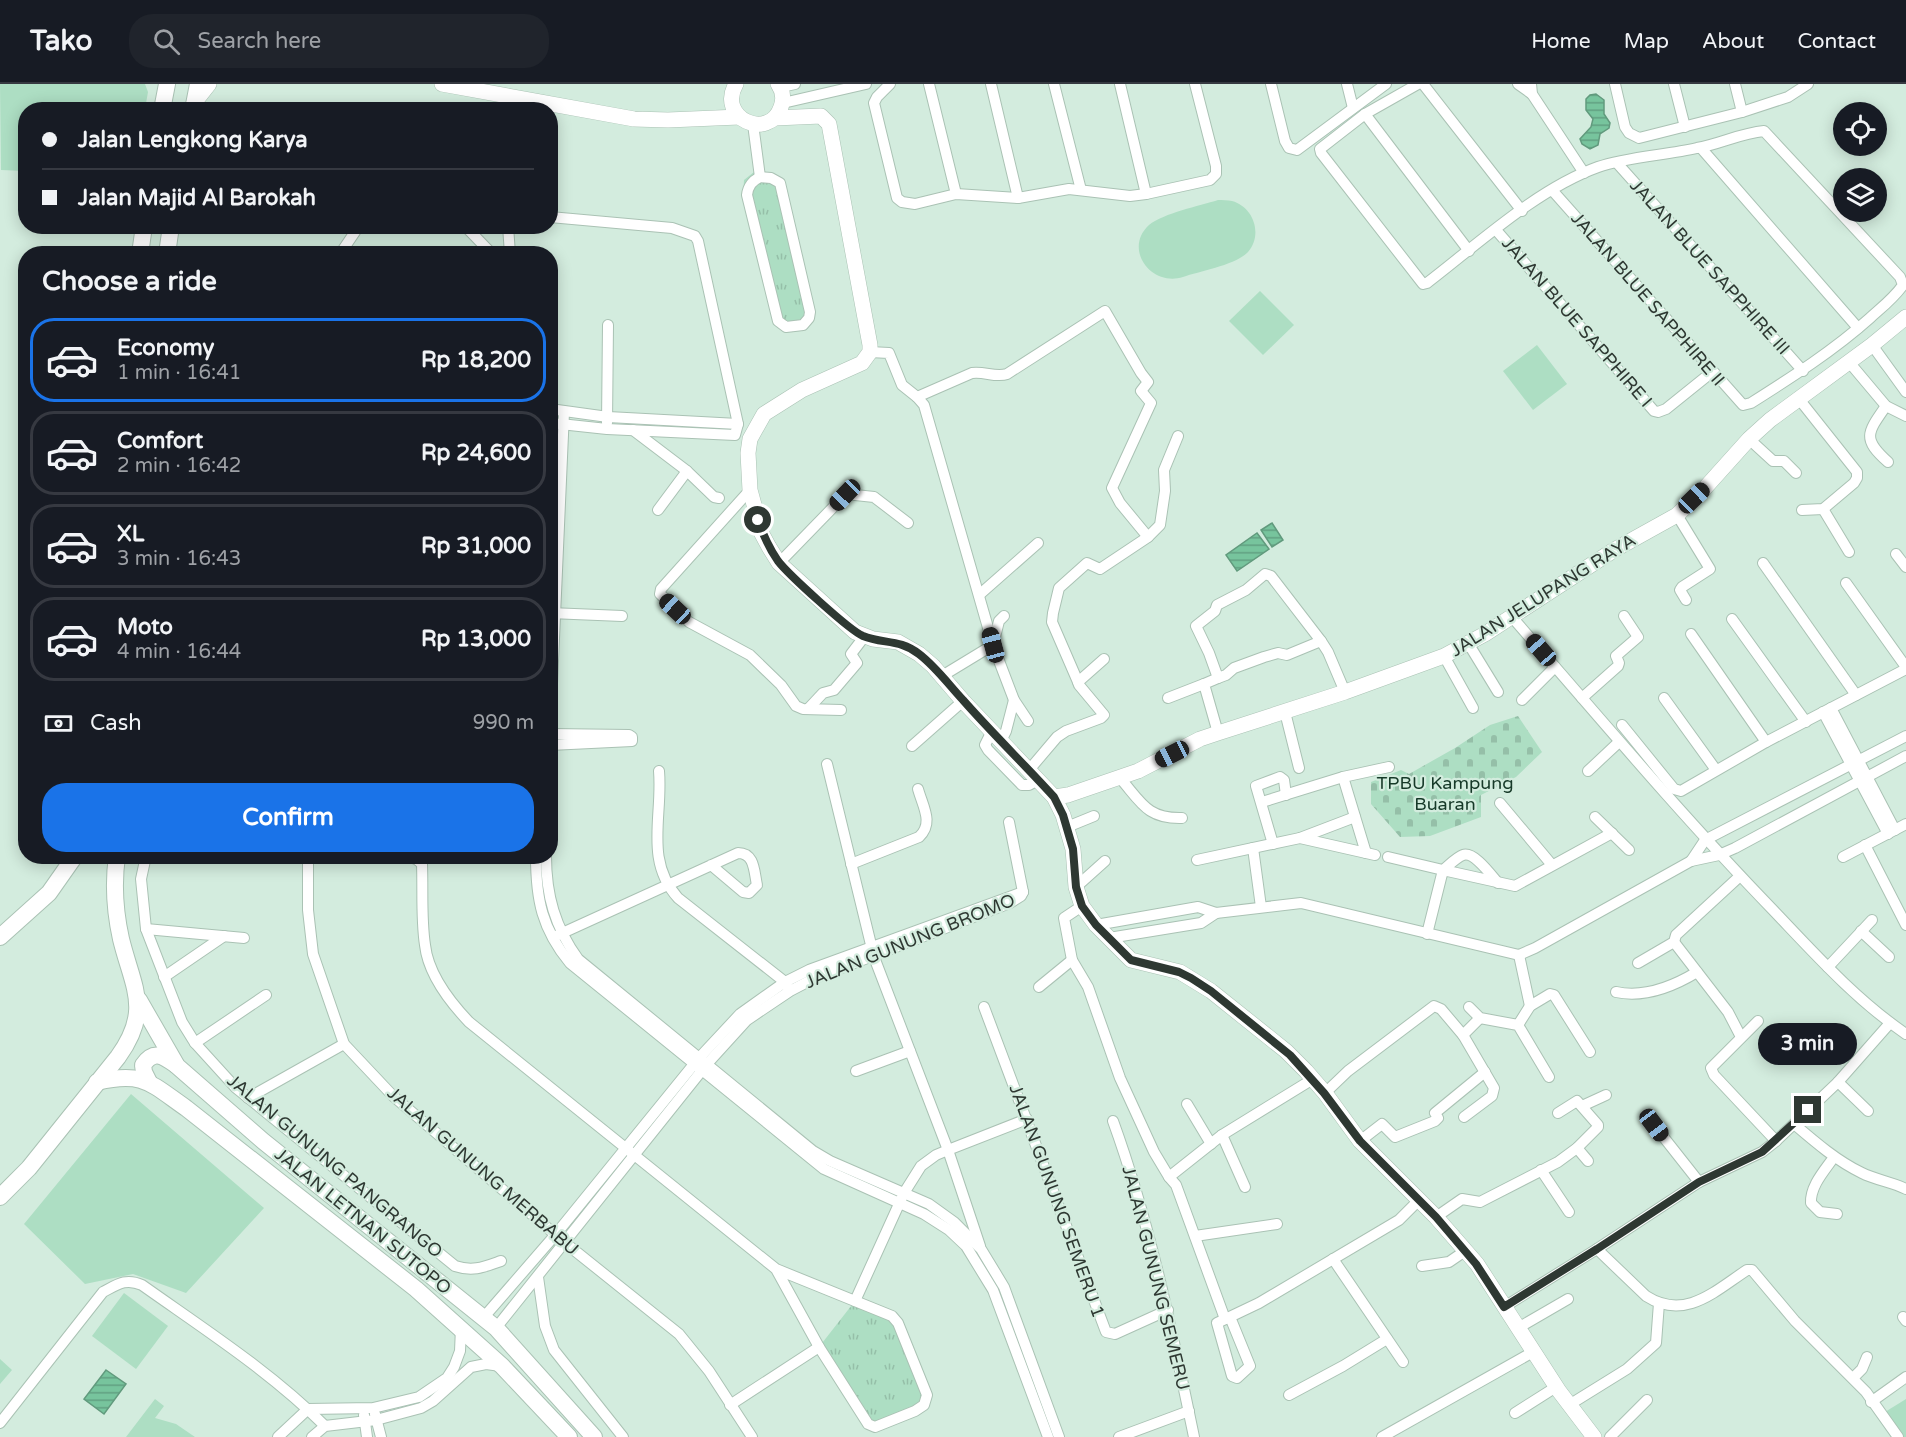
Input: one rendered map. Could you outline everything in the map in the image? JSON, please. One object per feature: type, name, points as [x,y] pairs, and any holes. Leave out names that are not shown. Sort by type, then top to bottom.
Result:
[{"type":"main road","points":[[195,102],[198,84]]},
{"type":"main road","points":[[0,937],[49,893],[69,864]]},
{"type":"main road","points":[[0,1197],[29,1168],[128,1043],[137,1017],[138,1000],[121,938],[114,895],[116,864]]},
{"type":"main road","name":"JALAN LETNAN SUTOPO","points":[[138,1000],[177,1066],[263,1141],[490,1323],[594,1437]]},
{"type":"main road","points":[[149,1082],[143,1065],[150,1056],[165,1057],[177,1066]]},
{"type":"main road","name":"JALAN LETNAN SUTOPO","points":[[97,1082],[131,1077],[149,1082],[186,1108],[408,1283],[461,1328],[502,1366],[569,1437]]},
{"type":"street","points":[[197,102],[209,84]]},
{"type":"street","points":[[442,84],[541,102]]},
{"type":"street","points":[[736,84],[732,103],[746,120],[760,177]]},
{"type":"street","points":[[783,104],[837,87],[866,84]]},
{"type":"street","points":[[890,84],[874,103],[897,198],[908,204],[956,194],[1018,198],[1069,189],[1115,195],[1146,194],[1210,180],[1216,174],[1195,84]]},
{"type":"street","points":[[929,84],[956,194]]},
{"type":"street","points":[[992,84],[1018,198]]},
{"type":"street","points":[[1054,84],[1081,189]]},
{"type":"street","points":[[1120,84],[1146,194]]},
{"type":"street","points":[[1271,84],[1285,141],[1289,148],[1297,150],[1386,84]]},
{"type":"street","points":[[1347,84],[1353,108]]},
{"type":"street","points":[[1418,84],[1365,114],[1321,147],[1320,151],[1423,284],[1427,284],[1552,190],[1584,173],[1599,167],[1701,148],[1732,137],[1764,131],[1903,282],[1901,288],[1887,303],[1803,371]]},
{"type":"street","points":[[1423,84],[1522,211]]},
{"type":"street","points":[[1518,84],[1532,89],[1584,173]]},
{"type":"street","points":[[1616,84],[1625,127],[1634,136],[1644,138],[1742,112],[1788,97],[1802,86]]},
{"type":"street","points":[[1674,84],[1684,127]]},
{"type":"street","points":[[1735,84],[1742,112]]},
{"type":"street","points":[[775,118],[783,104],[785,85]]},
{"type":"street","points":[[558,105],[634,119],[746,120],[761,124],[775,118],[821,116],[828,124],[870,352],[862,363],[802,390],[764,414],[750,439],[750,490],[762,534],[779,563],[855,632],[864,637],[907,646],[926,660],[1054,797],[1063,815],[1073,849],[1076,887],[1082,906],[1096,925],[1131,960],[1179,972],[1211,991],[1286,1051],[1313,1079],[1360,1141],[1436,1217],[1476,1264],[1556,1387],[1593,1437]]},
{"type":"street","points":[[1365,114],[1469,251]]},
{"type":"street","points":[[1701,148],[1858,328]]},
{"type":"street","name":"JALAN BLUE SAPPHIRE III","points":[[1617,163],[1803,371]]},
{"type":"street","points":[[760,177],[771,178],[780,183],[810,312],[809,318],[803,325],[786,327],[778,321],[747,195],[753,181],[760,177]]},
{"type":"street","name":"JALAN BLUE SAPPHIRE II","points":[[1552,190],[1740,404],[1751,403],[1803,371]]},
{"type":"street","points":[[558,218],[672,228],[695,236],[698,241],[736,430]]},
{"type":"street","name":"JALAN BLUE SAPPHIRE I","points":[[1496,230],[1651,408],[1658,412],[1666,409],[1712,372]]},
{"type":"street","points":[[473,234],[484,246]]},
{"type":"street","points":[[917,397],[972,373],[1002,376],[1007,374],[1107,311],[1141,373],[1149,382],[1141,391],[1151,403],[1113,488],[1120,503],[1148,537]]},
{"type":"street","name":"JALAN JELUPANG RAYA","points":[[1054,797],[1068,795],[1120,778],[1200,739],[1345,692],[1444,656],[1468,643],[1614,550],[1677,515],[1770,420],[1905,319]]},
{"type":"street","points":[[607,429],[608,325]]},
{"type":"street","points":[[1872,345],[1906,392]]},
{"type":"street","points":[[870,352],[889,353],[902,385],[924,405],[993,645],[1014,700],[1028,721]]},
{"type":"street","points":[[1849,362],[1886,406],[1906,416]]},
{"type":"street","points":[[1799,399],[1857,472],[1854,483],[1823,509],[1802,510]]},
{"type":"street","points":[[1886,406],[1872,429],[1870,444],[1888,462]]},
{"type":"street","points":[[558,411],[736,430]]},
{"type":"street","points":[[558,508],[564,412]]},
{"type":"street","points":[[558,424],[632,430],[736,430]]},
{"type":"street","points":[[632,430],[687,471],[714,497],[719,498]]},
{"type":"street","points":[[1033,775],[1057,737],[1104,715],[1079,685],[1052,622],[1057,591],[1087,563],[1100,569],[1148,537],[1160,525],[1165,491],[1164,470],[1178,436]]},
{"type":"street","points":[[1749,439],[1773,461],[1784,461],[1796,473]]},
{"type":"street","points":[[658,510],[687,471]]},
{"type":"street","points":[[750,490],[661,590],[660,594],[689,622],[750,655],[781,685],[796,705],[803,709],[841,710]]},
{"type":"street","points":[[779,563],[846,494],[874,497],[908,523]]},
{"type":"street","points":[[1823,509],[1849,552]]},
{"type":"street","points":[[1677,515],[1710,568],[1682,587],[1680,590],[1686,600]]},
{"type":"street","points":[[979,595],[1038,543]]},
{"type":"street","points":[[1896,554],[1906,567]]},
{"type":"street","points":[[1763,562],[1856,695]]},
{"type":"street","points":[[1218,678],[1196,624],[1215,611],[1217,606],[1246,590],[1266,574],[1271,576],[1321,641],[1345,692]]},
{"type":"street","points":[[1622,725],[1676,791],[1681,792],[1766,742],[1906,668],[1846,583]]},
{"type":"street","points":[[558,613],[622,616]]},
{"type":"street","points":[[942,676],[993,645],[999,621],[1004,616]]},
{"type":"street","points":[[1582,698],[1618,666],[1616,656],[1638,637],[1624,616]]},
{"type":"street","points":[[1512,617],[1719,855],[1828,966],[1890,1023],[1906,1034]]},
{"type":"street","points":[[1732,619],[1806,722]]},
{"type":"street","points":[[1691,633],[1766,742]]},
{"type":"street","points":[[808,709],[823,693],[834,690],[857,663],[851,654],[864,637]]},
{"type":"street","points":[[1168,698],[1226,675],[1234,668],[1278,653],[1287,655],[1321,641]]},
{"type":"street","points":[[1468,643],[1498,692]]},
{"type":"street","points":[[1444,656],[1473,708]]},
{"type":"street","points":[[1078,682],[1104,659]]},
{"type":"street","points":[[1522,700],[1555,667]]},
{"type":"street","points":[[1204,684],[1218,733]]},
{"type":"street","points":[[1664,698],[1716,771]]},
{"type":"street","points":[[997,736],[1006,731],[1014,700]]},
{"type":"street","points":[[912,746],[963,701]]},
{"type":"street","points":[[1827,710],[1891,832]]},
{"type":"street","points":[[1285,712],[1299,768]]},
{"type":"street","points":[[558,731],[632,737],[631,742],[558,745]]},
{"type":"street","points":[[1691,861],[1705,840],[1906,736]]},
{"type":"street","points":[[1588,771],[1619,742]]},
{"type":"street","points":[[1096,925],[1198,907],[1216,913],[1301,903],[1519,955],[1691,861],[1719,855],[1735,848],[1906,756]]},
{"type":"street","points":[[826,764],[873,951],[948,1149],[981,1249],[1004,1287],[1059,1437]]},
{"type":"street","points":[[1262,802],[1342,777],[1389,767]]},
{"type":"street","points":[[659,771],[657,848],[659,866],[666,885],[678,898],[787,986]]},
{"type":"street","points":[[1273,844],[1262,802],[1256,789],[1258,784],[1280,777],[1284,780],[1286,795]]},
{"type":"street","points":[[1300,838],[1371,854],[1355,817],[1342,777]]},
{"type":"street","points":[[1120,778],[1149,811],[1164,818],[1182,818]]},
{"type":"street","points":[[851,864],[919,837],[926,831],[928,824],[918,789]]},
{"type":"street","points":[[1500,803],[1552,865]]},
{"type":"street","points":[[1066,826],[1094,816]]},
{"type":"street","points":[[1197,860],[1300,838],[1355,817]]},
{"type":"street","points":[[1595,817],[1629,850]]},
{"type":"street","name":"JALAN GUNUNG BROMO","points":[[490,1323],[700,1064],[787,986],[873,951],[1010,903],[1021,896],[1023,892],[1009,822]]},
{"type":"street","points":[[1843,857],[1906,824]]},
{"type":"street","points":[[1726,830],[1735,848]]},
{"type":"street","points":[[1388,857],[1515,886],[1612,833]]},
{"type":"street","points":[[1865,845],[1906,925]]},
{"type":"street","points":[[1253,848],[1261,908]]},
{"type":"street","points":[[1429,935],[1445,869],[1464,855],[1470,855],[1498,883]]},
{"type":"street","points":[[1076,887],[1105,861]]},
{"type":"street","name":"JALAN GUNUNG PANGRANGO","points":[[144,864],[141,879],[146,929],[182,1022],[195,1043],[235,1087],[455,1266],[466,1270],[476,1270],[501,1261]]},
{"type":"street","name":"JALAN GUNUNG MERBABU","points":[[308,864],[308,910],[313,954],[344,1044],[393,1096],[560,1238],[679,1334],[709,1371],[752,1437]]},
{"type":"street","points":[[422,864],[425,947],[437,979],[451,1003],[468,1022],[776,1269],[892,1316],[898,1323],[927,1395],[924,1405],[915,1411],[871,1427],[819,1347],[776,1269]]},
{"type":"street","points":[[536,864],[537,886],[547,930],[557,936],[578,959],[700,1064],[813,1150],[902,1198],[949,1230],[966,1246],[993,1290],[1048,1437]]},
{"type":"street","points":[[546,864],[547,887],[557,936]]},
{"type":"street","points":[[557,936],[711,865]]},
{"type":"street","points":[[1638,963],[1674,942],[1676,935],[1740,876]]},
{"type":"street","points":[[1082,906],[1064,918],[1072,960],[1088,987],[1105,1041],[1124,1088],[1154,1152],[1176,1185],[1228,1318],[1250,1366],[1237,1378],[1232,1376],[1216,1325],[1219,1321],[1228,1318],[1399,1220],[1419,1200]]},
{"type":"street","points":[[1175,911],[1177,926]]},
{"type":"street","points":[[1109,938],[1201,923],[1216,913]]},
{"type":"street","points":[[1828,966],[1872,920]]},
{"type":"street","points":[[146,929],[244,938]]},
{"type":"street","points":[[1861,931],[1888,957]]},
{"type":"street","points":[[164,977],[224,936]]},
{"type":"street","points":[[1674,942],[1728,1012],[1742,1037]]},
{"type":"street","points":[[1519,955],[1530,1006]]},
{"type":"street","points":[[1039,987],[1072,960]]},
{"type":"street","points":[[1616,992],[1629,995],[1639,994],[1680,982],[1697,972]]},
{"type":"street","points":[[1518,1025],[1530,1006],[1550,994],[1554,995],[1590,1052]]},
{"type":"street","points":[[195,1043],[266,995]]},
{"type":"street","points":[[1324,1093],[1348,1071],[1434,1006],[1441,1009],[1463,1035],[1494,1092],[1464,1117]]},
{"type":"street","name":"JALAN GUNUNG SEMERU 1","points":[[984,1007],[1106,1332],[1115,1334],[1168,1310]]},
{"type":"street","points":[[1469,1007],[1480,1018],[1518,1025],[1549,1077]]},
{"type":"street","points":[[1463,1035],[1480,1018]]},
{"type":"street","points":[[1758,1021],[1713,1064],[1712,1070],[1776,1141]]},
{"type":"street","points":[[1504,1307],[1699,1182],[1746,1161],[1776,1141],[1838,1082],[1890,1023]]},
{"type":"street","points":[[248,1098],[344,1044]]},
{"type":"street","points":[[856,1071],[910,1051]]},
{"type":"street","points":[[1360,1141],[1382,1124],[1395,1137],[1435,1121],[1438,1118],[1435,1113],[1485,1072]]},
{"type":"street","points":[[1169,1177],[1222,1135],[1313,1079]]},
{"type":"street","points":[[1838,1082],[1868,1112]]},
{"type":"street","points":[[1582,1106],[1606,1095]]},
{"type":"street","points":[[1436,1217],[1462,1199],[1480,1202],[1558,1162],[1577,1148],[1598,1127],[1582,1106],[1575,1101],[1558,1113]]},
{"type":"street","points":[[1187,1104],[1211,1144]]},
{"type":"street","points":[[855,1301],[902,1198],[921,1166],[948,1149],[1027,1119]]},
{"type":"street","name":"JALAN GUNUNG SEMERU","points":[[1113,1121],[1124,1152],[1168,1310],[1194,1437]]},
{"type":"street","points":[[1794,1124],[1834,1157],[1874,1179],[1906,1189]]},
{"type":"street","points":[[1654,1125],[1699,1182]]},
{"type":"street","points":[[1222,1135],[1245,1187]]},
{"type":"street","points":[[1577,1148],[1588,1161]]},
{"type":"street","points":[[1834,1157],[1816,1183],[1810,1196],[1810,1203],[1820,1212],[1837,1214]]},
{"type":"street","points":[[1541,1170],[1569,1212]]},
{"type":"street","points":[[902,1198],[928,1204],[954,1222],[981,1249],[981,1270]]},
{"type":"street","points":[[1195,1236],[1277,1224]]},
{"type":"street","name":"JALAN GUNUNG BROMO","points":[[490,1323],[538,1277],[560,1238]]},
{"type":"street","points":[[1597,1249],[1646,1296],[1659,1303],[1677,1307],[1701,1301],[1747,1270],[1752,1270],[1795,1321],[1866,1392],[1898,1437]]},
{"type":"street","points":[[1422,1266],[1437,1266],[1449,1262],[1465,1251]]},
{"type":"street","points":[[1333,1259],[1403,1362]]},
{"type":"street","points":[[538,1277],[545,1326],[554,1350],[623,1437]]},
{"type":"street","points":[[0,1423],[103,1292],[117,1284],[131,1281],[142,1285],[246,1360],[308,1409],[325,1426]]},
{"type":"street","points":[[1518,1328],[1568,1299]]},
{"type":"street","points":[[1569,1405],[1627,1370],[1656,1343],[1659,1303]]},
{"type":"street","points":[[278,1437],[308,1409],[368,1408],[419,1397],[447,1377],[454,1367],[460,1351],[461,1328]]},
{"type":"street","points":[[1289,1395],[1387,1339]]},
{"type":"street","points":[[730,1405],[819,1347]]},
{"type":"street","points":[[1382,1437],[1533,1352]]},
{"type":"street","points":[[1853,1378],[1862,1369],[1868,1357]]},
{"type":"street","points":[[312,1437],[325,1426],[371,1421],[421,1408],[433,1401],[471,1367],[486,1364],[502,1366]]},
{"type":"street","points":[[1871,1402],[1906,1377]]},
{"type":"street","points":[[1515,1413],[1556,1387]]},
{"type":"street","points":[[1610,1437],[1647,1400]]},
{"type":"street","points":[[368,1408],[371,1421],[381,1437]]},
{"type":"street","points":[[1119,1437],[1189,1411]]},
{"type":"street","points":[[367,1437],[371,1421]]},
{"type":"green space","points":[[0,84],[145,84],[148,92],[146,102],[18,102],[18,171],[1,170]]},
{"type":"green space","points":[[754,172],[767,172],[784,182],[815,314],[806,326],[793,331],[769,301],[743,199],[744,180]]},
{"type":"green space","points":[[1218,200],[1240,204],[1251,215],[1255,238],[1248,252],[1227,264],[1171,279],[1151,271],[1144,264],[1139,245],[1149,225],[1172,213]]},
{"type":"green space","points":[[1260,291],[1294,325],[1263,355],[1229,321]]},
{"type":"green space","points":[[1537,345],[1567,384],[1533,410],[1503,371]]},
{"type":"green space","name":"TPBU Kampung Buaran","points":[[1518,716],[1542,752],[1516,777],[1481,795],[1481,817],[1430,836],[1400,837],[1371,804],[1371,782],[1401,770],[1409,774],[1490,725]]},
{"type":"green space","points":[[131,1094],[264,1208],[186,1293],[133,1274],[85,1284],[24,1224]]},
{"type":"green space","points":[[124,1293],[168,1326],[136,1369],[92,1336]]},
{"type":"green space","points":[[855,1301],[892,1316],[927,1395],[924,1405],[871,1427],[819,1347]]},
{"type":"green space","points":[[0,1359],[12,1370],[0,1384]]},
{"type":"green space","points":[[155,1399],[164,1406],[155,1418],[176,1424],[195,1437],[126,1437]]},
{"type":"green space","points":[[1906,1399],[1906,1437],[1900,1437],[1885,1412]]},
{"type":"shaded area","points":[[1596,94],[1604,100],[1604,114],[1610,123],[1609,128],[1600,134],[1598,145],[1590,149],[1582,144],[1580,139],[1591,127],[1593,119],[1586,110],[1586,99]]},
{"type":"shaded area","points":[[1272,523],[1283,540],[1272,547],[1261,530]]},
{"type":"shaded area","points":[[1257,533],[1269,549],[1237,571],[1226,555]]},
{"type":"shaded area","points":[[106,1370],[126,1384],[104,1414],[84,1399]]},
{"type":"route","points":[[758,520],[762,534],[779,563],[855,632],[864,637],[898,642],[919,654],[933,666],[1054,797],[1063,815],[1073,849],[1076,887],[1082,906],[1096,925],[1131,960],[1179,972],[1191,978],[1211,991],[1290,1055],[1324,1093],[1360,1141],[1436,1217],[1476,1264],[1504,1307],[1699,1182],[1762,1152],[1808,1110]]}]
